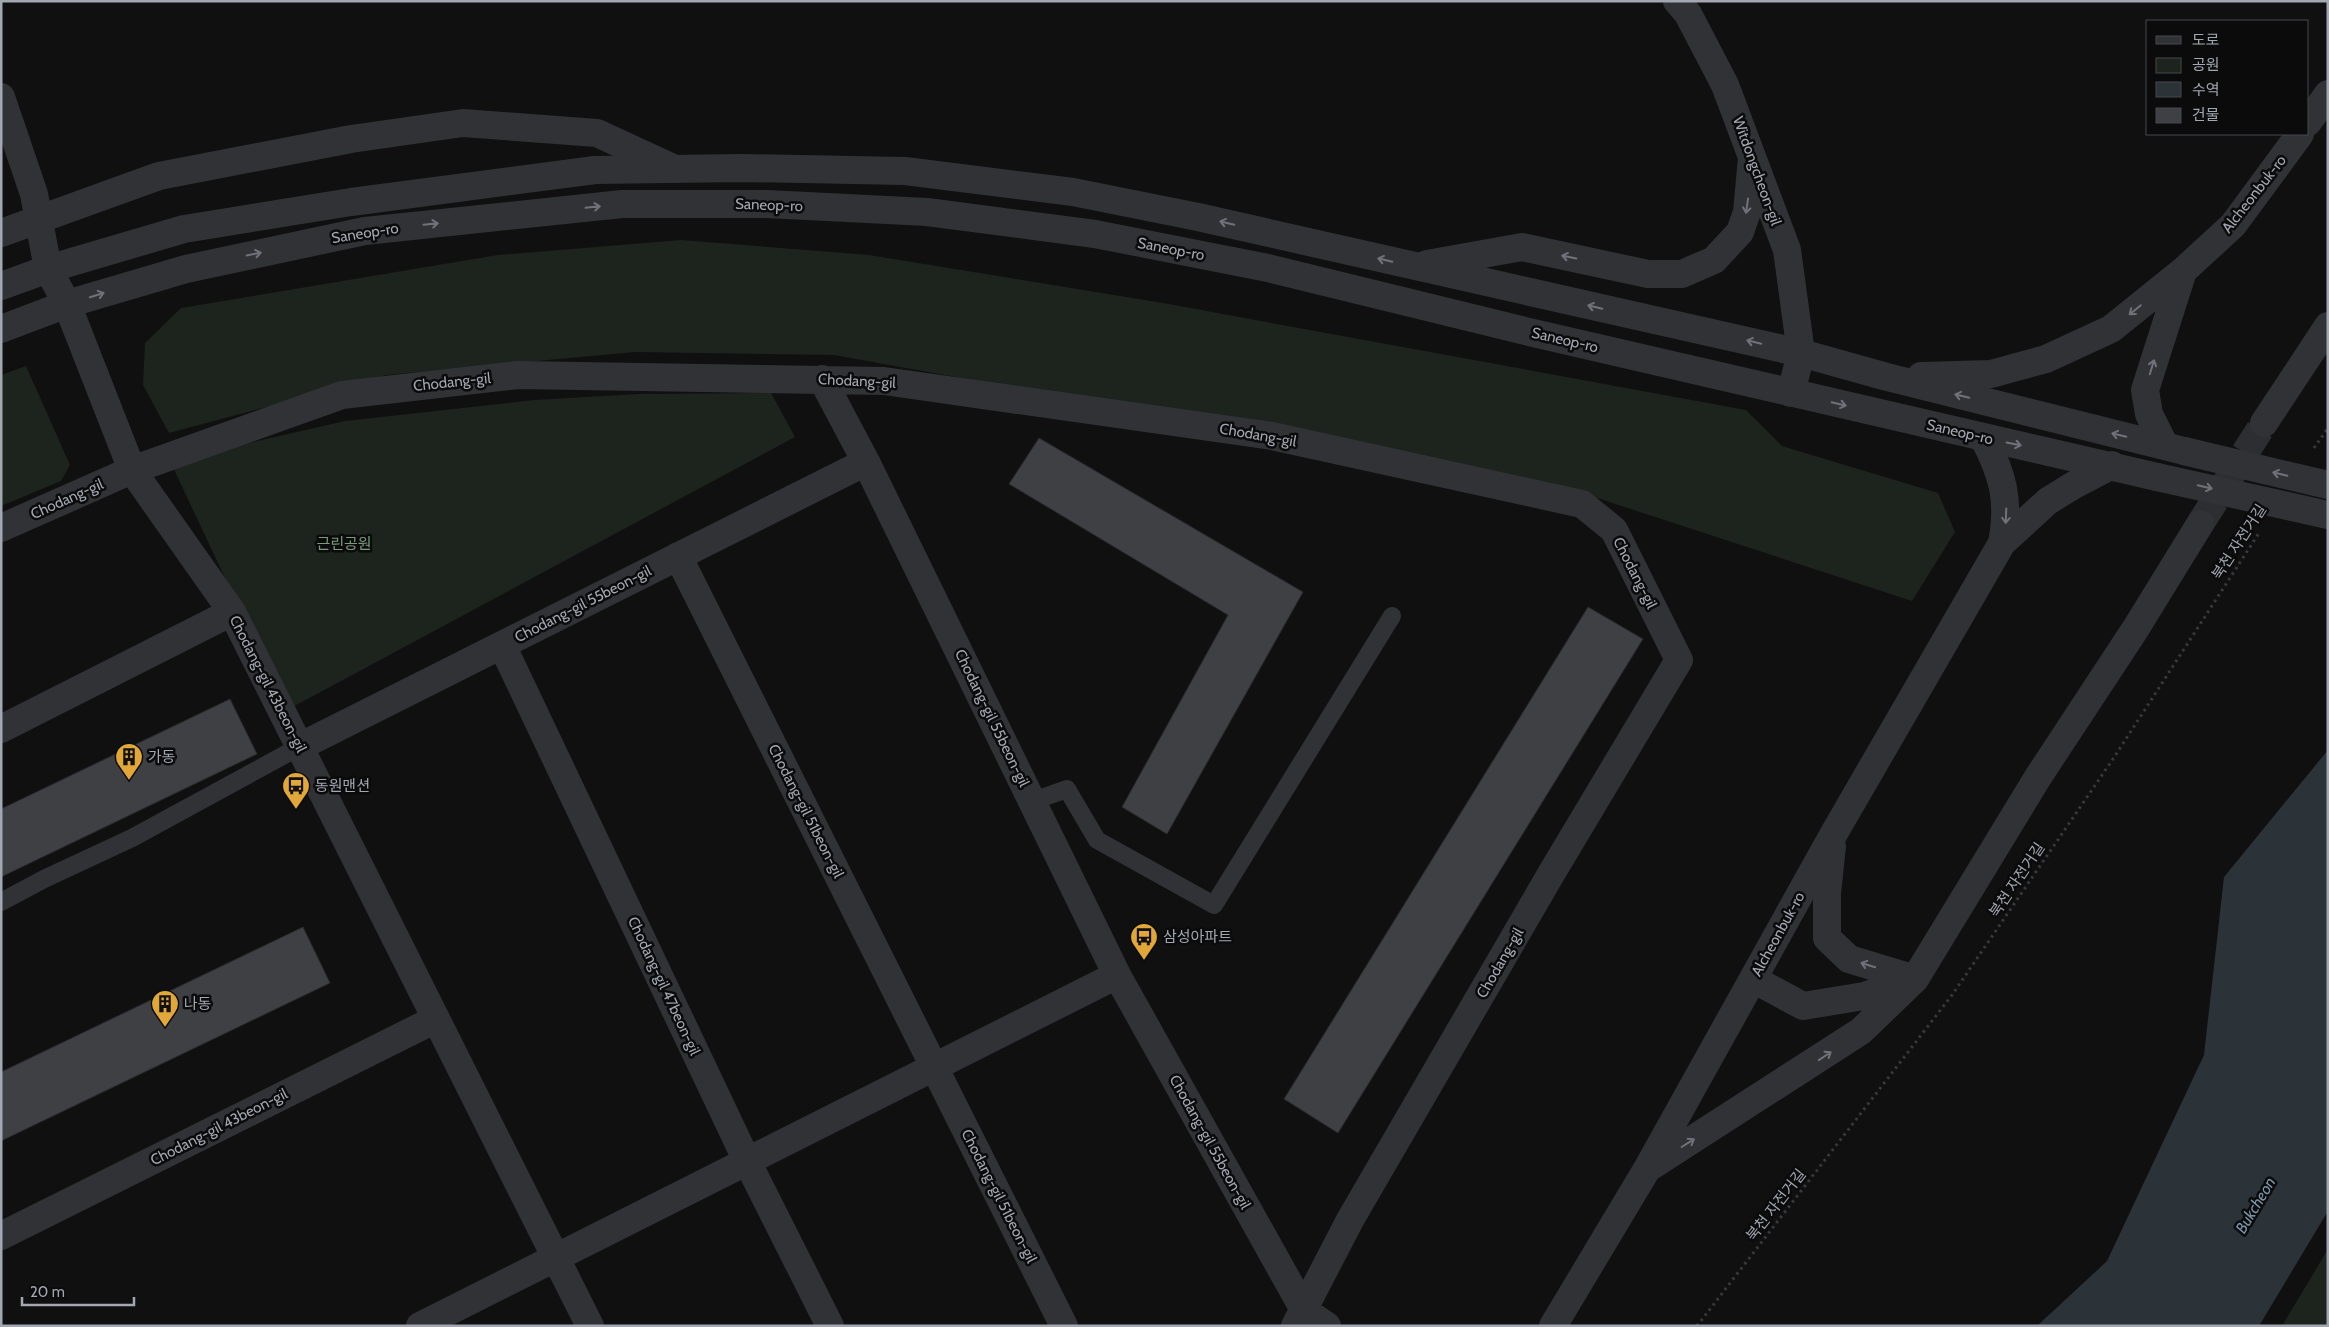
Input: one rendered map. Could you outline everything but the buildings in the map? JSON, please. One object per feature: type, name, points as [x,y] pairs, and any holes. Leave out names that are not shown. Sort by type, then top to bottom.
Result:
[{"type":"street","name":"Witdongcheon-gil","points":[[1677,1],[1688,14],[1725,85],[1787,250],[1801,353]]},
{"type":"street","points":[[2309,121],[2328,94]]},
{"type":"street","name":"Chodang-gil 43beon-gil","points":[[1,97],[34,194],[48,269],[67,304],[132,470],[232,612],[590,1326]]},
{"type":"street","points":[[1,234],[40,218],[159,176],[350,139],[463,122],[597,133],[675,169]]},
{"type":"street","name":"Alcheonbuk-ro","points":[[1886,377],[1992,374],[2046,359],[2111,329],[2183,271],[2233,225],[2299,135]]},
{"type":"street","points":[[1415,266],[1522,247],[1648,274],[1682,274],[1714,260],[1740,232],[1747,212],[1752,158]]},
{"type":"street","points":[[1,286],[48,269],[184,229],[331,205],[595,170],[905,171],[1073,192],[1198,217],[1801,353],[1886,377],[2174,449],[2328,485]]},
{"type":"street","name":"Saneop-ro","points":[[1,329],[67,304],[186,269],[365,231],[622,204],[767,204],[927,212],[1095,234],[1268,268],[1791,393],[2328,515]]},
{"type":"street","points":[[2174,449],[2150,414],[2145,390],[2183,271]]},
{"type":"street","points":[[2264,423],[2328,326]]},
{"type":"street","points":[[1791,393],[1801,353]]},
{"type":"street","name":"Chodang-gil","points":[[1,528],[132,470],[342,395],[518,375],[884,381],[1272,436],[1582,504],[1614,530],[1680,660],[1551,874],[1350,1220],[1299,1318]]},
{"type":"street","name":"Chodang-gil 55beon-gil","points":[[822,379],[866,462],[1117,975],[1299,1318]]},
{"type":"street","points":[[1983,437],[2001,476],[2006,499],[2006,522],[2002,543]]},
{"type":"street","name":"Chodang-gil 55beon-gil","points":[[299,747],[866,462]]},
{"type":"street","points":[[2002,543],[2048,501],[2112,465]]},
{"type":"street","points":[[1647,1169],[1861,1031],[1915,979],[2038,777],[2136,628],[2200,524]]},
{"type":"street","name":"Alcheonbuk-ro","points":[[1553,1326],[1647,1169],[1833,835],[2002,543]]},
{"type":"street","name":"Chodang-gil 51beon-gil","points":[[678,556],[1064,1326]]},
{"type":"street","points":[[1,729],[232,612]]},
{"type":"street","name":"Chodang-gil 47beon-gil","points":[[502,645],[747,1161],[830,1326]]},
{"type":"street","points":[[1833,835],[1827,893],[1827,938],[1849,959],[1915,979]]},
{"type":"street","points":[[420,1326],[1117,975]]},
{"type":"street","points":[[1753,979],[1803,1006],[1864,996],[1915,979]]},
{"type":"street","name":"Chodang-gil 43beon-gil","points":[[1,1236],[436,1019]]},
{"type":"street","points":[[1299,1318],[1327,1326]]},
{"type":"lane","points":[[1033,801],[1067,789],[1097,840],[1214,905],[1392,616]]},
{"type":"lane","points":[[1,902],[44,879],[132,838],[299,747]]},
{"type":"path","points":[[2312,452],[2328,428]]},
{"type":"path","name":"북천 자전거길","points":[[1697,1326],[1952,995],[2113,759],[2264,525]]},
{"type":"green space","points":[[681,240],[869,255],[1163,303],[1746,410],[1782,446],[1938,493],[1955,532],[1912,601],[1591,496],[1189,419],[834,355],[635,352],[386,375],[169,433],[143,385],[145,343],[181,308],[498,255]]},
{"type":"green space","points":[[26,366],[70,465],[61,481],[1,506],[1,375]]},
{"type":"green space","name":"근린공원","points":[[771,393],[795,437],[287,710],[170,461],[345,421],[534,400],[638,394]]},
{"type":"green space","points":[[2328,1249],[2328,1326],[2282,1326]]},
{"type":"water","name":"Bukcheon","points":[[2328,750],[2328,1211],[2259,1326],[2037,1326],[2107,1261],[2204,1055],[2224,877]]},
{"type":"tunnel","points":[[2200,524],[2264,423]]},
{"type":"place","name":"가동","points":[[129,781]]},
{"type":"place","name":"동원맨션","points":[[296,810]]},
{"type":"place","name":"삼성아파트","points":[[1144,961]]},
{"type":"place","name":"나동","points":[[165,1028]]}]
